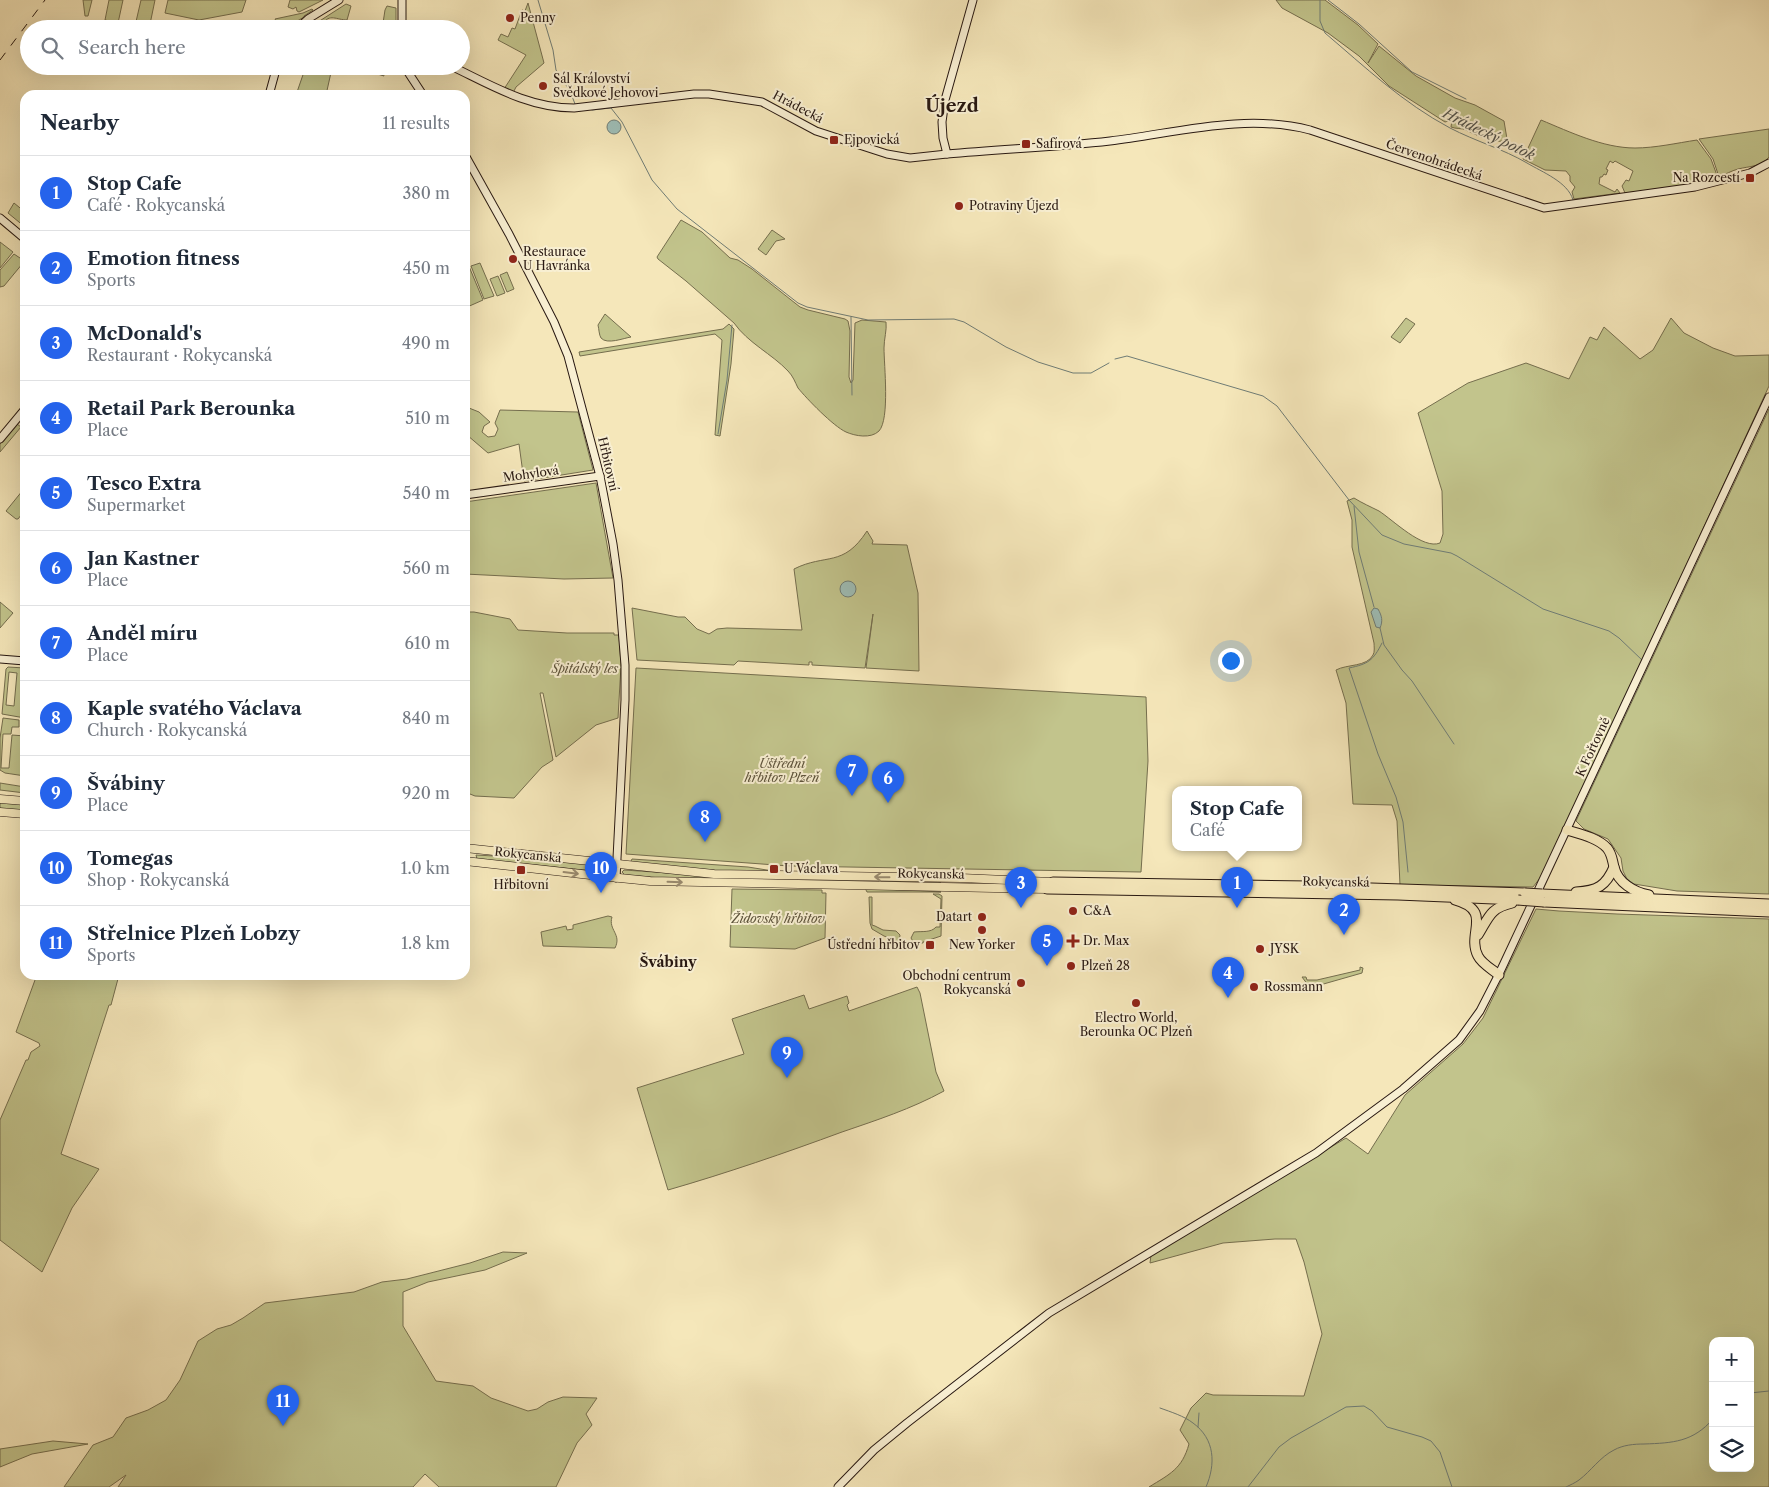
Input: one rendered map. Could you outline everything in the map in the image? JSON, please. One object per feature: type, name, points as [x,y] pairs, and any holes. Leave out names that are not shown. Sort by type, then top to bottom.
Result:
[{"type":"highway","points":[[1568,830],[1579,833],[1603,845],[1612,855],[1614,867],[1625,884],[1637,892],[1682,901]]},
{"type":"highway","points":[[1543,898],[1598,888],[1607,881],[1614,867]]},
{"type":"highway","name":"Rokycanská","points":[[1050,885],[1397,889]]},
{"type":"highway","points":[[1397,889],[1443,897],[1467,904],[1475,912],[1478,921],[1476,947],[1478,958],[1499,975]]},
{"type":"highway","points":[[1397,889],[1522,899]]},
{"type":"highway","points":[[1443,897],[1769,904]]},
{"type":"highway","points":[[1543,898],[1769,912]]},
{"type":"highway","points":[[1476,947],[1477,937],[1490,913],[1502,906],[1522,899]]},
{"type":"main road","points":[[0,799],[20,801]]},
{"type":"main road","points":[[0,812],[20,814]]},
{"type":"main road","name":"Rokycanská","points":[[470,849],[727,875],[961,878],[1050,885]]},
{"type":"main road","name":"Rokycanská","points":[[470,862],[616,878],[673,882],[1050,885]]},
{"type":"street","points":[[307,20],[339,0]]},
{"type":"street","points":[[402,0],[402,20]]},
{"type":"street","points":[[948,154],[943,138],[942,122],[945,100],[973,0]]},
{"type":"street","points":[[270,90],[275,75]]},
{"type":"street","points":[[410,75],[420,90]]},
{"type":"street","name":"Hrádecká","points":[[469,75],[509,95],[550,106],[574,108],[694,94],[718,95],[762,102],[816,131],[902,158],[1109,141]]},
{"type":"street","name":"Červenohrádecká","points":[[1109,141],[1216,126],[1268,124],[1290,126],[1338,139],[1532,206],[1544,208],[1689,188],[1750,173],[1769,171]]},
{"type":"street","name":"Hřbitovní","points":[[470,164],[510,234],[554,322],[568,356],[600,476],[617,571],[625,665],[616,878]]},
{"type":"street","name":"Červenohrádecká","points":[[1750,173],[1769,164]]},
{"type":"street","points":[[0,218],[20,235]]},
{"type":"street","name":"K Fořtovně","points":[[838,1487],[874,1450],[1049,1314],[1316,1153],[1407,1085],[1459,1040],[1480,1011],[1499,975],[1769,396]]},
{"type":"street","points":[[0,439],[20,415]]},
{"type":"street","name":"Mohylová","points":[[470,494],[600,476]]},
{"type":"street","points":[[0,660],[20,661]]},
{"type":"green space","points":[[83,0],[92,0],[88,16],[85,16]]},
{"type":"green space","points":[[109,0],[123,0],[119,20],[105,20]]},
{"type":"green space","points":[[141,0],[155,0],[151,20],[136,20]]},
{"type":"green space","points":[[168,0],[246,0],[242,12],[199,20],[165,13]]},
{"type":"green space","points":[[290,0],[323,0],[299,12],[296,7],[293,9],[288,7]]},
{"type":"green space","points":[[1276,0],[1325,0],[1358,25],[1378,44],[1368,63],[1379,46],[1416,76],[1455,98],[1475,105],[1504,121],[1507,139],[1493,141],[1464,129],[1451,127],[1452,120],[1445,122],[1389,86],[1359,56],[1328,33],[1282,8]]},
{"type":"green space","points":[[528,3],[544,63],[516,87],[513,93],[504,89],[526,55],[498,40],[501,34],[508,37],[512,28],[515,29],[522,10],[525,11]]},
{"type":"green space","points":[[346,4],[351,6],[347,20],[331,18],[321,20]]},
{"type":"green space","points":[[387,6],[396,8],[396,20],[383,20]]},
{"type":"green space","points":[[313,10],[299,20],[275,19]]},
{"type":"green space","points":[[303,75],[330,75],[327,90],[298,90]]},
{"type":"green space","points":[[1541,120],[1599,142],[1623,147],[1650,147],[1697,140],[1711,159],[1718,178],[1671,188],[1625,193],[1622,186],[1626,180],[1629,181],[1633,171],[1615,161],[1613,163],[1610,161],[1606,169],[1608,170],[1606,175],[1604,174],[1600,177],[1599,184],[1615,192],[1617,189],[1620,193],[1574,199],[1572,192],[1575,187],[1566,171],[1545,170],[1523,159]]},
{"type":"green space","points":[[1769,129],[1769,157],[1766,160],[1719,177],[1713,159],[1699,139]]},
{"type":"green space","points":[[14,203],[20,208],[20,223],[8,213]]},
{"type":"green space","points":[[681,220],[702,232],[730,258],[738,260],[752,269],[800,307],[848,321],[850,331],[849,377],[851,383],[853,380],[855,323],[862,320],[886,322],[884,348],[885,404],[882,425],[876,434],[858,436],[846,432],[834,424],[802,393],[791,375],[782,365],[658,259],[657,257]]},
{"type":"green space","points":[[772,230],[785,239],[776,241],[766,255],[758,249]]},
{"type":"green space","points":[[0,242],[13,252],[0,268]]},
{"type":"green space","points":[[14,254],[20,258],[20,267],[4,286],[0,287],[0,270]]},
{"type":"green space","points":[[480,263],[494,296],[484,299],[471,266]]},
{"type":"green space","points":[[470,269],[483,300],[470,306]]},
{"type":"green space","points":[[507,272],[514,289],[507,292],[500,275]]},
{"type":"green space","points":[[498,276],[505,293],[497,296],[490,279]]},
{"type":"green space","points":[[605,314],[631,337],[611,341],[601,338],[598,325]]},
{"type":"green space","points":[[1406,318],[1415,324],[1400,343],[1391,337]]},
{"type":"green space","points":[[1671,318],[1684,333],[1713,348],[1735,356],[1769,355],[1769,386],[1571,815],[1540,878],[1533,887],[1400,885],[1397,821],[1392,805],[1353,804],[1346,703],[1336,670],[1366,662],[1373,655],[1374,643],[1352,547],[1352,520],[1347,501],[1354,498],[1379,511],[1417,538],[1433,544],[1440,543],[1443,534],[1442,491],[1418,413],[1468,383],[1526,363],[1569,379],[1590,337],[1597,340],[1604,327],[1640,359],[1653,350]]},
{"type":"green space","points":[[729,324],[734,329],[731,364],[720,436],[715,435],[722,340],[715,334],[580,356],[579,352],[723,329]]},
{"type":"green space","points":[[470,408],[479,412],[490,422],[484,426],[482,432],[488,437],[495,436],[498,429],[495,423],[500,410],[578,412],[593,470],[524,481],[519,444],[488,453],[470,438]]},
{"type":"green space","points":[[1769,409],[1769,894],[1677,891],[1634,884],[1627,879],[1623,871],[1621,858],[1608,839],[1584,829],[1576,821]]},
{"type":"green space","points":[[17,424],[20,426],[0,452],[0,444]]},
{"type":"green space","points":[[596,483],[613,578],[564,579],[470,574],[470,501]]},
{"type":"green space","points":[[20,494],[20,516],[18,519],[6,511]]},
{"type":"green space","points":[[867,531],[873,541],[872,544],[907,545],[918,593],[919,671],[866,668],[873,614],[865,668],[812,665],[812,662],[809,662],[809,665],[738,661],[734,665],[637,660],[632,608],[685,617],[697,629],[709,634],[717,629],[727,628],[802,630],[794,569],[805,564],[842,555],[858,543]]},
{"type":"green space","points":[[0,602],[13,613],[0,628]]},
{"type":"green space","name":"Špitálský les","points":[[470,612],[510,619],[518,630],[614,633],[614,635],[619,635],[621,665],[618,718],[596,725],[556,757],[543,693],[540,693],[553,760],[542,767],[514,798],[475,796],[470,794]]},
{"type":"green space","points":[[8,667],[20,668],[20,717],[2,714],[6,669]],"holes":[[[9,672],[17,673],[14,706],[6,705]]]},
{"type":"green space","name":"Ústřední hřbitov Plzeň","points":[[636,668],[1146,697],[1148,761],[1141,872],[789,866],[626,854]]},
{"type":"green space","points":[[3,718],[19,720],[19,727],[12,727],[11,734],[3,734],[1,768],[9,768],[12,735],[20,736],[20,775],[5,773],[0,770],[0,738]]},
{"type":"green space","points":[[0,783],[20,786],[20,792],[0,790]]},
{"type":"green space","points":[[0,802],[20,804],[20,811],[0,809]]},
{"type":"green space","points":[[476,855],[529,858],[604,866],[607,869],[603,872],[477,859]]},
{"type":"green space","points":[[632,859],[748,867],[773,871],[744,873],[630,863]]},
{"type":"green space","points":[[624,870],[729,877],[935,880],[941,883],[661,878],[625,875],[622,872]]},
{"type":"green space","points":[[865,888],[941,892],[867,892]]},
{"type":"green space","name":"Židovský hřbitov","points":[[732,889],[822,890],[822,893],[826,893],[825,938],[795,949],[730,947]]},
{"type":"green space","points":[[933,894],[942,896],[941,936],[923,943],[914,943],[911,938],[914,932],[929,931],[940,927],[941,899]]},
{"type":"green space","points":[[869,897],[872,897],[872,925],[883,930],[896,931],[900,935],[899,942],[872,929]]},
{"type":"green space","points":[[1536,909],[1617,914],[1769,919],[1769,1487],[1149,1487],[1174,1470],[1183,1459],[1189,1444],[1180,1430],[1191,1408],[1206,1393],[1213,1395],[1304,1396],[1322,1334],[1304,1262],[1296,1239],[1223,1243],[1150,1263],[1151,1255],[1346,1138],[1368,1154],[1405,1095],[1463,1044],[1483,1018]]},
{"type":"green space","points":[[608,916],[612,917],[611,921],[617,939],[615,948],[543,946],[541,932],[566,926],[567,930],[573,929],[573,925]]},
{"type":"green space","points":[[1360,967],[1363,968],[1362,973],[1320,985],[1308,985],[1302,977],[1306,977],[1307,980],[1317,980],[1360,970]]},
{"type":"green space","points":[[35,980],[118,980],[61,1154],[99,1169],[72,1208],[42,1272],[0,1240],[0,1120],[26,1060],[28,1060],[31,1052],[40,1046],[39,1043],[16,1032]]},
{"type":"green space","points":[[917,987],[920,993],[936,1072],[944,1091],[881,1118],[712,1177],[668,1190],[637,1088],[744,1054],[732,1019],[804,995],[809,1009],[847,996],[849,1011]]},
{"type":"green space","points":[[503,1252],[527,1253],[485,1270],[428,1282],[403,1292],[403,1326],[436,1381],[473,1386],[491,1398],[528,1411],[563,1397],[597,1398],[586,1414],[592,1425],[577,1443],[556,1487],[439,1487],[425,1474],[413,1487],[118,1487],[126,1475],[109,1487],[64,1487],[93,1445],[113,1437],[126,1418],[148,1410],[166,1400],[180,1380],[198,1341],[217,1329],[231,1325],[265,1303],[354,1292],[382,1282],[407,1279],[470,1263]]},
{"type":"green space","points":[[53,1441],[88,1444],[32,1454],[0,1467],[0,1449]]},
{"type":"water","points":[[614,120],[619,122],[621,127],[619,132],[614,134],[609,132],[607,127],[609,122]]},
{"type":"water","points":[[845,581],[851,581],[856,586],[854,595],[845,597],[840,592],[840,586]]},
{"type":"water","points":[[1374,608],[1378,609],[1381,616],[1382,623],[1380,628],[1376,627],[1371,612]]},
{"type":"waterway","points":[[538,0],[553,50],[556,70],[570,91],[575,104]]},
{"type":"waterway","name":"Hrádecký potok","points":[[1320,0],[1320,21],[1325,33],[1385,84],[1416,107],[1450,128],[1518,158],[1554,178],[1566,188],[1573,200],[1575,200]]},
{"type":"waterway","points":[[1328,0],[1359,24],[1412,72],[1466,99]]},
{"type":"waterway","points":[[592,110],[611,108],[622,122],[652,180],[677,209],[798,303],[807,307],[868,320],[954,319],[964,322],[1006,347],[1038,362],[1073,373],[1091,373],[1109,363]]},
{"type":"waterway","points":[[578,111],[584,110]]},
{"type":"waterway","points":[[851,317],[852,395]]},
{"type":"waterway","points":[[718,434],[727,380],[732,325]]},
{"type":"waterway","points":[[1115,359],[1127,356],[1263,396],[1277,406],[1349,500],[1382,535],[1404,544],[1451,553],[1543,609],[1609,631],[1642,660]]},
{"type":"waterway","points":[[1354,506],[1359,552],[1374,607]]},
{"type":"waterway","points":[[1380,628],[1384,645],[1412,681],[1454,744]]},
{"type":"waterway","points":[[1382,643],[1373,658],[1361,665],[1349,668],[1378,754],[1396,797],[1403,822],[1408,872]]},
{"type":"waterway","points":[[1754,1393],[1769,1391]]},
{"type":"waterway","points":[[1248,1487],[1279,1447],[1291,1438],[1346,1407],[1364,1406],[1372,1411],[1387,1427],[1431,1441],[1440,1452],[1452,1487]]},
{"type":"waterway","points":[[1160,1408],[1189,1421],[1200,1429],[1206,1437],[1212,1452],[1211,1470],[1206,1487]]},
{"type":"waterway","points":[[1198,1427],[1199,1413]]},
{"type":"waterway","points":[[1566,1487],[1579,1480],[1604,1456],[1617,1448],[1682,1440],[1698,1432],[1709,1423]]},
{"type":"railway","points":[[30,20],[45,0]]},
{"type":"railway","points":[[0,60],[20,33]]},
{"type":"place","name":"Penny","points":[[510,18]]},
{"type":"place","name":"Sál Království Svědkové Jehovovi","points":[[543,86]]},
{"type":"place","name":"Ejpovická","points":[[834,140]]},
{"type":"place","name":"Safírová","points":[[1026,144]]},
{"type":"place","name":"Na Rozcestí","points":[[1750,178]]},
{"type":"place","name":"Potraviny Újezd","points":[[959,206]]},
{"type":"place","name":"Restaurace U Havránka","points":[[513,259]]},
{"type":"place","name":"Anděl míru","points":[[852,796]]},
{"type":"place","name":"Jan Kastner","points":[[888,803]]},
{"type":"place","name":"Kaple svatého Václava","points":[[705,842]]},
{"type":"place","name":"U Václava","points":[[774,869]]},
{"type":"place","name":"Hřbitovní","points":[[521,870]]},
{"type":"place","name":"Tomegas","points":[[601,893]]},
{"type":"place","name":"McDonald's","points":[[1021,908]]},
{"type":"place","name":"Stop Cafe","points":[[1237,908]]},
{"type":"place","name":"C&A","points":[[1073,911]]},
{"type":"place","name":"Datart","points":[[982,917]]},
{"type":"place","name":"New Yorker","points":[[982,930]]},
{"type":"place","name":"Emotion fitness","points":[[1344,935]]},
{"type":"place","name":"Dr. Max","points":[[1073,941]]},
{"type":"place","name":"Ústřední hřbitov","points":[[930,945]]},
{"type":"place","name":"JYSK","points":[[1260,949]]},
{"type":"place","name":"Tesco Extra","points":[[1047,966]]},
{"type":"place","name":"Plzeň 28","points":[[1071,966]]},
{"type":"place","name":"Obchodní centrum Rokycanská","points":[[1021,983]]},
{"type":"place","name":"Rossmann","points":[[1254,987]]},
{"type":"place","name":"Retail Park Berounka","points":[[1228,998]]},
{"type":"place","name":"Electro World, Berounka OC Plzeň","points":[[1136,1003]]},
{"type":"place","name":"Švábiny","points":[[787,1078]]},
{"type":"place","name":"Střelnice Plzeň Lobzy","points":[[283,1426]]},
{"type":"district","name":"Újezd","points":[[952,106]]},
{"type":"district","name":"Švábiny","points":[[668,962]]}]
